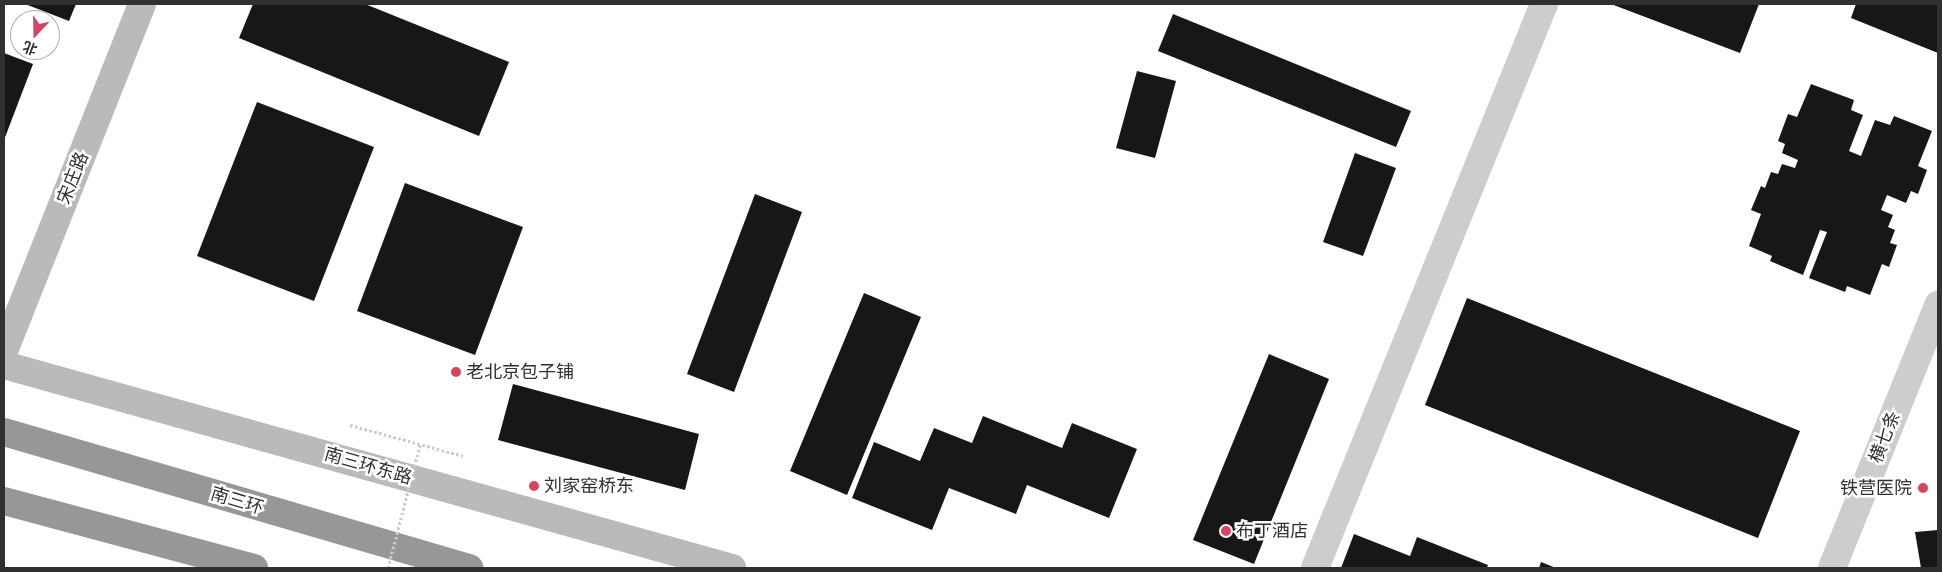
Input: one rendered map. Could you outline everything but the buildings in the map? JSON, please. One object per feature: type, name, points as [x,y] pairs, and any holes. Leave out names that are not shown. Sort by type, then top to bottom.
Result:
[{"type":"highway","name":"南三环","points":[[4,432],[470,568]]},
{"type":"highway","points":[[4,501],[254,568]]},
{"type":"street","name":"宋庄路","points":[[4,351],[142,4]]},
{"type":"street","points":[[1315,568],[1544,4]]},
{"type":"street","name":"横七条","points":[[1832,568],[1938,305]]},
{"type":"street","name":"南三环东路","points":[[4,364],[732,568]]},
{"type":"path","points":[[350,425],[463,456]]},
{"type":"path","points":[[388,568],[420,445]]},
{"type":"place","name":"老北京包子铺","points":[[456,372]]},
{"type":"place","name":"刘家窑桥东","points":[[534,486]]},
{"type":"place","name":"铁营医院","points":[[1923,488]]},
{"type":"place","name":"布丁酒店","points":[[1226,531]]}]
